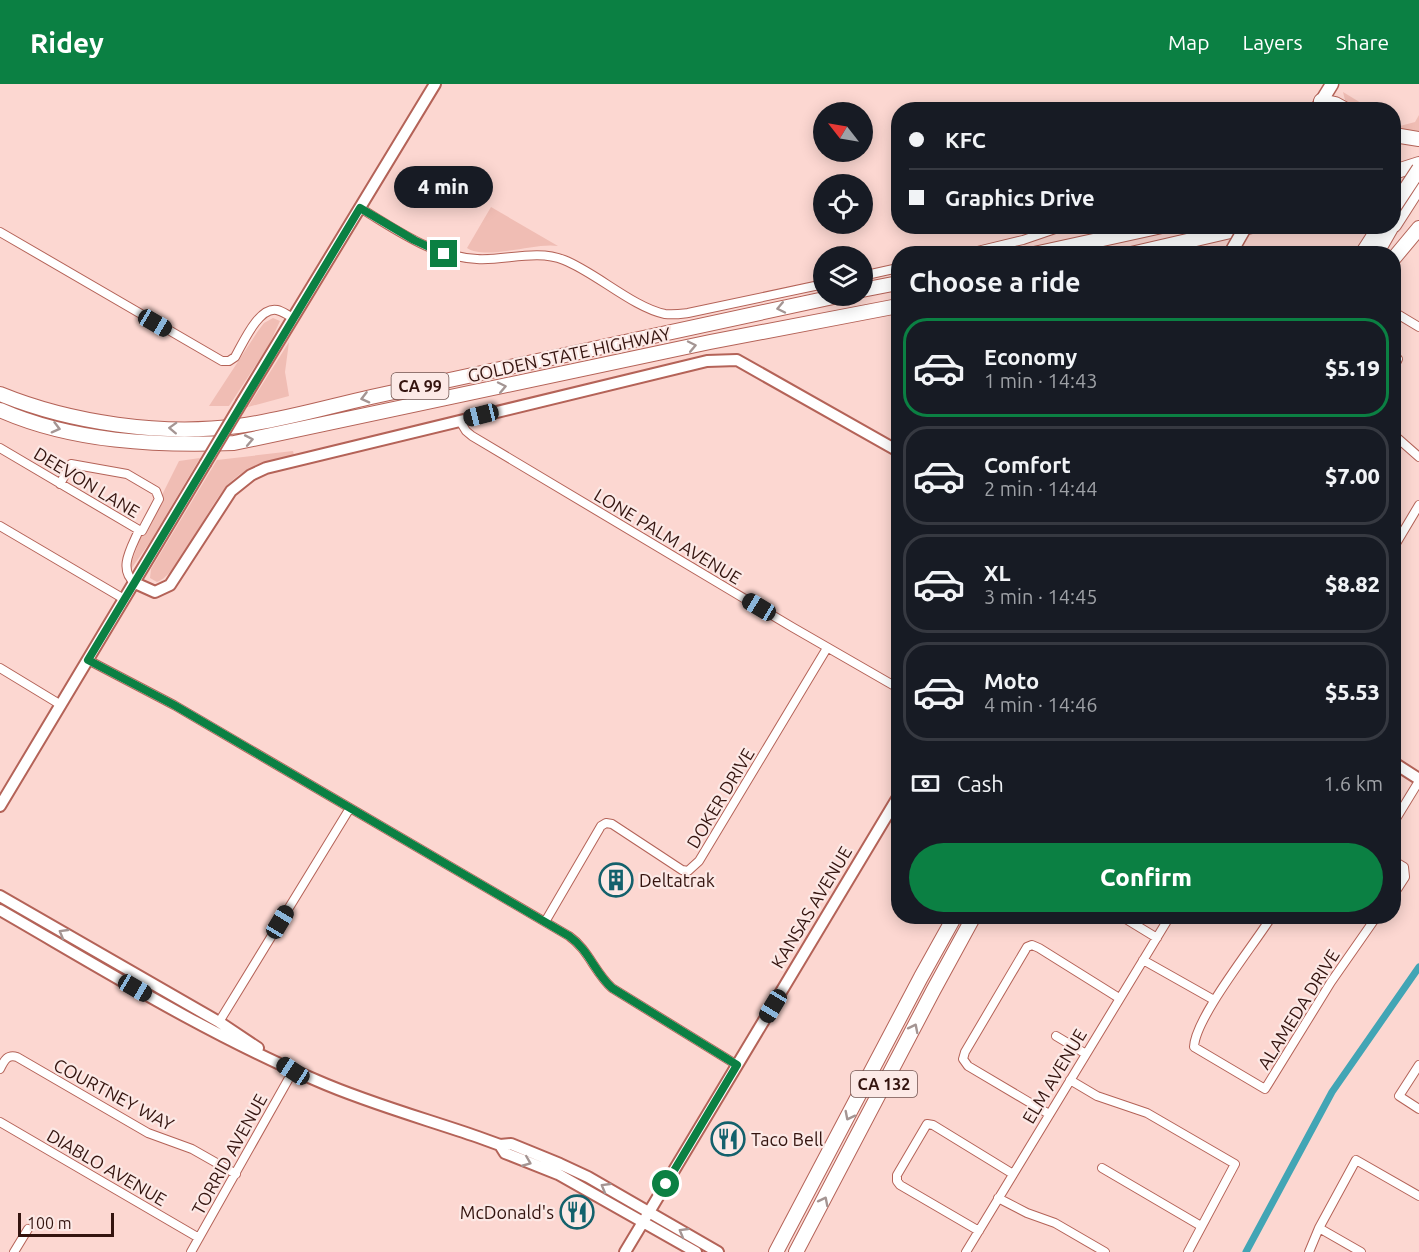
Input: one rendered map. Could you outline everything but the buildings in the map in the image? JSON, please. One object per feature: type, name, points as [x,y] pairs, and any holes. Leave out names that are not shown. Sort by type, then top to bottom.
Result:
[{"type":"highway","points":[[1401,136],[1419,139]]},
{"type":"highway","points":[[1401,170],[1419,164]]},
{"type":"highway","points":[[1401,196],[1419,169]]},
{"type":"highway","points":[[1401,187],[1419,181]]},
{"type":"highway","points":[[1401,214],[1419,186]]},
{"type":"highway","points":[[1401,250],[1419,228]]},
{"type":"highway","points":[[1071,246],[1125,234]]},
{"type":"highway","points":[[1166,246],[1218,234]]},
{"type":"highway","points":[[1171,246],[1179,243]]},
{"type":"highway","points":[[873,288],[891,284]]},
{"type":"highway","name":"GOLDEN STATE HIGHWAY","points":[[0,394],[47,409],[101,422],[196,429],[238,426],[302,414],[382,394],[813,301]]},
{"type":"highway","name":"GOLDEN STATE HIGHWAY","points":[[0,410],[64,430],[125,441],[191,445],[234,442],[710,342],[891,309]]},
{"type":"highway","name":"CA 132","points":[[776,1252],[951,924]]},
{"type":"highway","name":"CA 132","points":[[796,1252],[970,924]]},
{"type":"main road","points":[[0,807],[435,84]]},
{"type":"main road","points":[[1325,102],[1332,84]]},
{"type":"main road","points":[[135,583],[155,592],[170,585],[225,498],[238,485],[259,471],[707,362],[737,360],[891,447]]},
{"type":"main road","points":[[1401,768],[1419,780]]},
{"type":"main road","name":"KANSAS AVENUE","points":[[625,1252],[891,809]]},
{"type":"main road","points":[[0,896],[219,1022],[293,1071]]},
{"type":"main road","points":[[0,910],[213,1032],[293,1071],[320,1083],[500,1145],[511,1144],[588,1177],[696,1252]]},
{"type":"main road","points":[[65,947],[83,950],[114,968],[121,966]]},
{"type":"main road","points":[[150,996],[167,1000],[210,1025],[214,1026],[219,1022]]},
{"type":"main road","points":[[646,1217],[718,1252]]},
{"type":"street","points":[[360,208],[414,240],[444,254],[475,260],[537,256],[559,258],[645,306],[665,314],[688,313],[813,286]]},
{"type":"street","points":[[0,232],[222,361],[229,361],[234,357],[260,316],[267,310],[276,309],[294,318]]},
{"type":"street","points":[[998,246],[1041,234]]},
{"type":"street","points":[[873,274],[891,270]]},
{"type":"street","points":[[1401,316],[1419,327]]},
{"type":"street","name":"LONE PALM AVENUE","points":[[460,421],[472,436],[891,684]]},
{"type":"street","points":[[1401,441],[1419,457]]},
{"type":"street","name":"DEEVON LANE","points":[[0,448],[139,530],[126,565],[128,576],[135,583]]},
{"type":"street","points":[[60,484],[71,464],[127,474],[147,484],[156,491],[159,499],[142,531],[139,530]]},
{"type":"street","points":[[1401,535],[1419,504]]},
{"type":"street","points":[[0,526],[124,599]]},
{"type":"street","name":"DOKER DRIVE","points":[[545,922],[601,826],[606,823],[612,824],[682,870],[688,871],[693,868],[827,648]]},
{"type":"street","points":[[88,660],[174,705],[545,922],[581,946],[600,975],[612,988],[737,1065]]},
{"type":"street","points":[[0,668],[61,705]]},
{"type":"street","points":[[1401,810],[1419,780]]},
{"type":"street","points":[[219,1022],[350,808]]},
{"type":"street","points":[[1401,865],[1404,867],[1405,877],[1401,883]]},
{"type":"street","points":[[1134,924],[1157,938]]},
{"type":"street","name":"ELM AVENUE","points":[[966,1252],[1165,924]]},
{"type":"street","points":[[1143,960],[1214,1000],[1266,924]]},
{"type":"street","name":"ALAMEDA DRIVE","points":[[1214,1000],[1195,1038],[1194,1047],[1265,1089],[1331,982],[1371,924]]},
{"type":"street","points":[[1049,1114],[968,1066],[963,1059],[1027,947],[1032,945],[1039,948],[1119,998]]},
{"type":"street","points":[[1056,1036],[1086,1054]]},
{"type":"street","name":"COURTNEY WAY","points":[[0,1068],[10,1056],[17,1057],[148,1133],[192,1149],[236,1174]]},
{"type":"street","points":[[1419,1065],[1399,1096],[1419,1109]]},
{"type":"street","name":"TORRID AVENUE","points":[[191,1252],[293,1071]]},
{"type":"street","points":[[1070,1080],[1097,1096],[1147,1113],[1235,1164],[1188,1252]]},
{"type":"street","name":"DIABLO AVENUE","points":[[0,1122],[199,1238]]},
{"type":"street","points":[[979,1231],[900,1185],[897,1181],[897,1175],[927,1124],[933,1125],[1013,1174]]},
{"type":"street","points":[[1309,1252],[1319,1228],[1356,1160],[1419,1196]]},
{"type":"street","points":[[1102,1168],[1201,1226]]},
{"type":"street","points":[[998,1198],[1026,1213],[1066,1229],[1106,1252]]},
{"type":"street","points":[[14,1252],[28,1228]]},
{"type":"street","points":[[1319,1228],[1361,1252]]},
{"type":"shaded area","points":[[1343,92],[1359,102],[1343,102],[1345,100]]},
{"type":"shaded area","points":[[1419,115],[1419,135],[1401,131],[1401,126],[1415,122]]},
{"type":"shaded area","points":[[491,207],[558,246],[536,246],[486,253],[467,248]]},
{"type":"shaded area","points":[[273,318],[280,321],[269,345],[229,406],[209,406],[258,331],[264,323]]},
{"type":"shaded area","points":[[289,342],[285,372],[289,396],[248,407]]},
{"type":"shaded area","points":[[293,451],[294,455],[254,467],[234,479],[215,502],[176,565],[157,582],[150,578],[151,569],[217,460]]},
{"type":"shaded area","points":[[200,458],[150,542],[129,569],[140,539],[179,461]]},
{"type":"waterway","points":[[1246,1252],[1332,1092],[1419,967]]},
{"type":"place","name":"Deltatrak","points":[[616,880]]},
{"type":"place","name":"Taco Bell","points":[[728,1139]]},
{"type":"place","name":"McDonald's","points":[[577,1212]]},
{"type":"route","points":[[444,254],[430,249],[360,208],[88,660],[174,705],[569,936],[587,953],[600,975],[612,988],[737,1065],[666,1184]]}]
